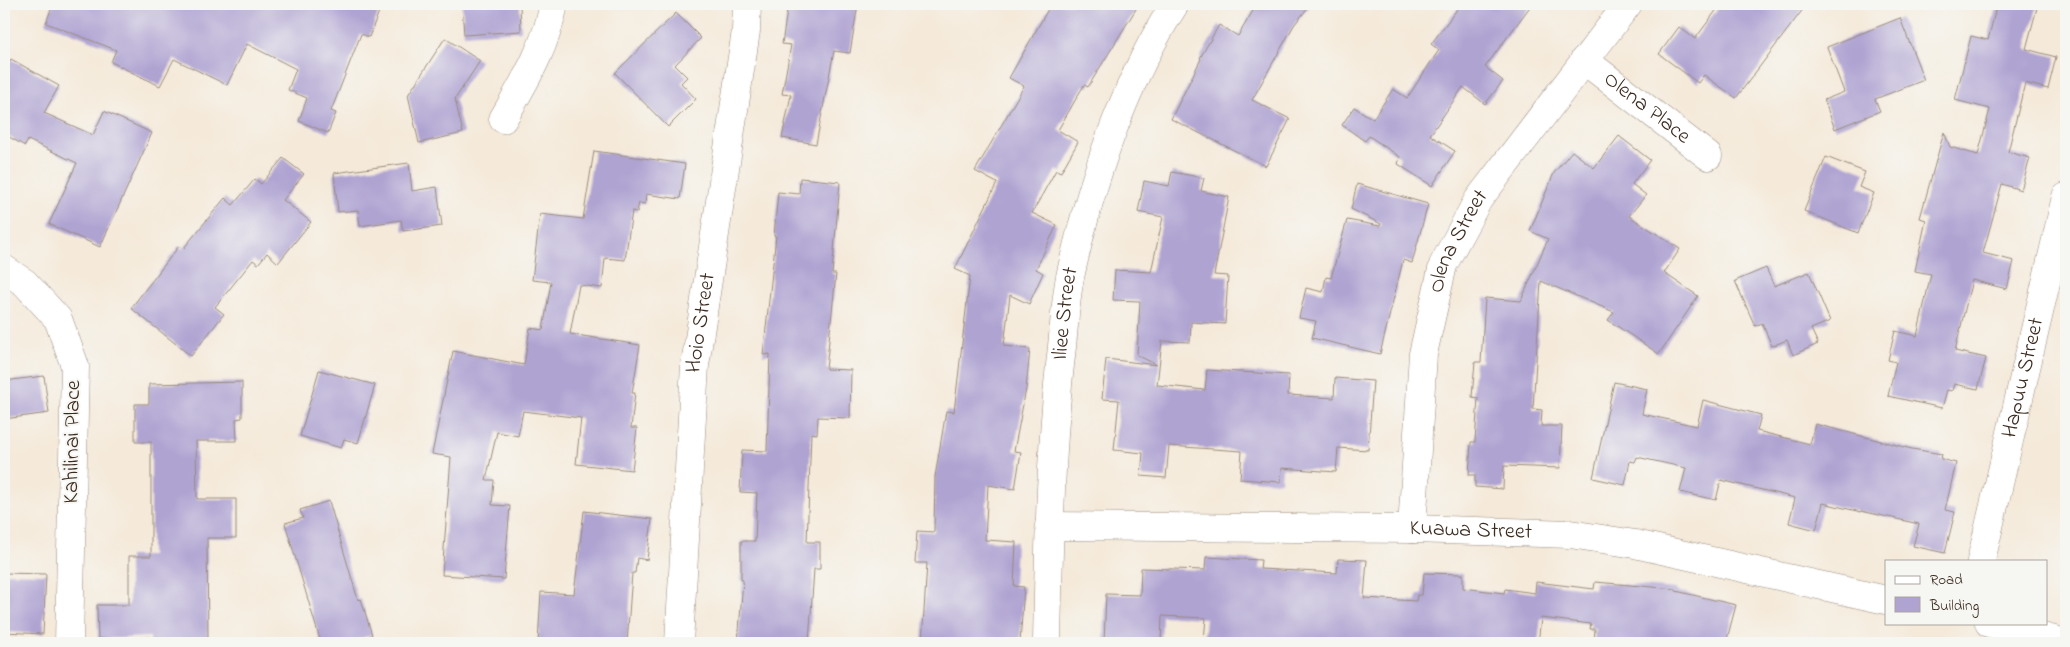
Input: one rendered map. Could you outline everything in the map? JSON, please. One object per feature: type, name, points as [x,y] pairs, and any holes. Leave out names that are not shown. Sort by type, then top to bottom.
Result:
[{"type":"street","points":[[503,119],[538,59],[549,30],[554,4]]},
{"type":"street","name":"Hoio Street","points":[[679,643],[695,365],[746,31],[748,4]]},
{"type":"street","name":"Iliee Street","points":[[1047,643],[1049,526],[1054,420],[1070,279],[1096,179],[1121,106],[1156,34],[1176,4]]},
{"type":"street","name":"Olena Street","points":[[1412,529],[1423,354],[1443,265],[1478,200],[1628,4]]},
{"type":"street","name":"Olena Place","points":[[1584,60],[1708,156]]},
{"type":"street","name":"Hapuu Street","points":[[1981,560],[2066,197]]},
{"type":"street","name":"Kahilinai Place","points":[[4,269],[25,284],[58,319],[75,366],[69,643]]},
{"type":"street","name":"Kuawa Street","points":[[1049,526],[1412,529],[1579,536],[1636,544],[1885,600]]},
{"type":"street","points":[[1993,624],[2066,643]]},
{"type":"building","points":[[53,4],[382,4],[369,37],[361,34],[331,111],[336,113],[328,133],[299,121],[307,98],[288,90],[296,69],[247,44],[227,85],[174,59],[160,86],[111,62],[116,50],[46,23]]},
{"type":"building","points":[[462,4],[520,4],[521,31],[464,35]]},
{"type":"building","points":[[788,4],[858,4],[850,53],[834,51],[816,144],[782,138],[791,95],[782,94],[791,45],[782,44]]},
{"type":"building","points":[[1051,4],[1139,4],[1088,87],[1084,85],[1058,130],[1078,142],[1061,172],[1056,170],[1032,213],[1057,225],[1036,269],[1043,273],[1029,304],[1010,295],[1004,346],[1030,349],[1026,389],[1014,451],[1021,452],[1015,489],[988,485],[985,540],[1016,542],[1014,586],[1024,587],[1020,643],[922,643],[927,563],[915,563],[917,531],[934,532],[935,477],[946,411],[954,412],[970,276],[955,269],[997,183],[975,171],[1024,86],[1009,78]]},
{"type":"building","points":[[1257,4],[1311,4],[1294,25],[1252,100],[1290,119],[1266,166],[1171,119],[1200,58],[1219,25],[1238,36]]},
{"type":"building","points":[[1461,4],[1532,4],[1485,67],[1503,81],[1485,104],[1463,87],[1430,135],[1455,151],[1432,186],[1398,164],[1400,157],[1369,136],[1365,141],[1342,125],[1354,107],[1373,119],[1393,89],[1407,98],[1439,50],[1431,44]]},
{"type":"building","points":[[1721,4],[1807,4],[1736,98],[1704,75],[1698,83],[1659,54],[1679,27],[1695,39]]},
{"type":"building","points":[[1997,4],[2038,4],[2026,49],[2056,57],[2048,89],[2025,83],[2008,152],[2030,158],[2021,190],[2002,184],[1983,253],[2014,261],[2007,289],[1972,280],[1955,351],[1986,358],[1978,389],[1954,384],[1952,391],[1947,390],[1942,408],[1888,396],[1896,362],[1888,360],[1895,331],[1917,336],[1931,274],[1915,271],[1926,220],[1920,218],[1944,132],[1950,147],[1978,155],[1990,109],[1955,100],[1971,36],[1988,40]]},
{"type":"building","points":[[676,13],[701,38],[675,65],[687,77],[681,83],[696,99],[668,127],[615,73]]},
{"type":"building","points":[[1900,18],[1924,80],[1875,99],[1880,111],[1835,129],[1824,100],[1844,92],[1827,47]]},
{"type":"building","points":[[445,38],[480,61],[455,99],[463,133],[419,143],[408,95]]},
{"type":"building","points":[[11,59],[59,86],[44,113],[93,135],[104,111],[152,133],[100,247],[49,224],[77,163],[28,140],[25,146],[4,134],[4,71]]},
{"type":"building","points":[[1619,136],[1650,160],[1632,184],[1646,195],[1629,216],[1680,249],[1664,273],[1698,296],[1659,354],[1608,320],[1614,312],[1541,281],[1533,409],[1542,410],[1541,426],[1562,426],[1560,468],[1504,466],[1503,489],[1475,487],[1475,475],[1469,475],[1471,442],[1475,442],[1478,398],[1472,397],[1475,362],[1481,362],[1485,298],[1521,301],[1548,239],[1530,231],[1554,173],[1572,151],[1594,168]]},
{"type":"building","points":[[594,151],[685,164],[680,199],[646,194],[645,204],[639,203],[637,212],[632,211],[625,260],[605,258],[602,288],[579,285],[570,334],[640,345],[632,393],[635,393],[631,428],[637,428],[632,470],[576,464],[581,418],[523,411],[518,436],[497,432],[486,480],[494,480],[492,505],[510,506],[504,579],[442,575],[451,457],[432,454],[453,351],[524,365],[530,328],[543,330],[551,282],[532,280],[540,214],[583,219]]},
{"type":"building","points":[[1826,157],[1865,172],[1859,187],[1874,193],[1858,233],[1804,211]]},
{"type":"building","points":[[283,158],[304,174],[283,200],[311,222],[278,263],[267,253],[258,264],[253,260],[215,307],[224,314],[191,356],[131,308],[179,246],[183,249],[225,198],[233,205],[255,179],[261,184]]},
{"type":"building","points":[[409,163],[412,191],[437,187],[442,226],[403,231],[401,220],[360,226],[358,210],[338,212],[334,173]]},
{"type":"building","points":[[1172,172],[1204,178],[1201,191],[1229,197],[1214,275],[1228,276],[1225,324],[1191,322],[1190,342],[1162,341],[1157,385],[1205,390],[1207,370],[1289,375],[1288,395],[1334,398],[1335,378],[1373,381],[1368,450],[1338,448],[1336,472],[1282,468],[1281,482],[1240,479],[1242,451],[1169,446],[1166,478],[1141,476],[1143,453],[1114,450],[1119,400],[1102,399],[1106,359],[1157,365],[1137,355],[1140,301],[1113,300],[1115,270],[1151,272],[1163,217],[1138,212],[1144,181],[1169,186]]},
{"type":"building","points":[[800,178],[840,182],[832,274],[836,274],[826,369],[851,370],[850,418],[818,417],[817,434],[811,433],[807,542],[820,542],[820,569],[814,569],[809,643],[738,643],[743,580],[741,580],[741,541],[755,541],[757,493],[740,492],[742,450],[767,451],[770,354],[763,355],[776,236],[774,236],[778,192],[799,194]]},
{"type":"building","points":[[1357,184],[1428,204],[1412,263],[1403,260],[1380,354],[1312,338],[1316,321],[1299,318],[1306,288],[1323,292],[1326,277],[1331,278],[1347,220],[1380,226],[1381,224],[1351,209]]},
{"type":"building","points":[[1766,268],[1774,286],[1809,272],[1830,321],[1811,329],[1818,344],[1793,355],[1787,340],[1772,346],[1762,323],[1755,326],[1735,281]]},
{"type":"building","points":[[319,370],[375,385],[358,443],[344,439],[341,448],[300,436]]},
{"type":"building","points":[[44,376],[49,413],[4,419],[4,381]]},
{"type":"building","points":[[242,382],[242,418],[236,419],[237,441],[196,441],[197,499],[236,499],[236,538],[207,538],[208,642],[150,643],[150,637],[98,639],[97,605],[129,605],[129,556],[151,556],[151,442],[135,442],[135,404],[149,404],[149,384]]},
{"type":"building","points":[[1614,382],[1647,389],[1642,414],[1697,426],[1703,400],[1761,415],[1757,431],[1810,444],[1815,424],[1912,449],[1942,454],[1941,459],[1956,463],[1945,510],[1955,512],[1945,553],[1913,546],[1919,524],[1823,503],[1816,530],[1789,523],[1795,498],[1721,480],[1716,500],[1680,492],[1686,468],[1637,457],[1635,462],[1630,461],[1625,485],[1593,478]]},
{"type":"building","points":[[329,501],[358,600],[361,599],[372,635],[345,643],[321,643],[285,523],[303,518],[300,510]]},
{"type":"building","points":[[584,511],[652,519],[647,560],[637,558],[635,573],[632,573],[627,643],[538,643],[541,592],[574,594]]},
{"type":"building","points":[[1206,557],[1261,560],[1260,569],[1337,573],[1338,559],[1367,560],[1364,598],[1416,601],[1417,595],[1422,595],[1424,573],[1463,574],[1463,588],[1504,593],[1505,589],[1535,593],[1536,582],[1594,589],[1595,582],[1676,589],[1676,591],[1736,605],[1726,643],[1594,643],[1595,629],[1590,629],[1591,624],[1541,618],[1538,643],[1399,643],[1357,640],[1356,643],[1224,643],[1224,641],[1204,640],[1206,618],[1162,616],[1161,643],[1104,643],[1106,594],[1140,595],[1141,568],[1205,570]]},
{"type":"building","points":[[4,573],[46,574],[43,634],[4,632]]}]
